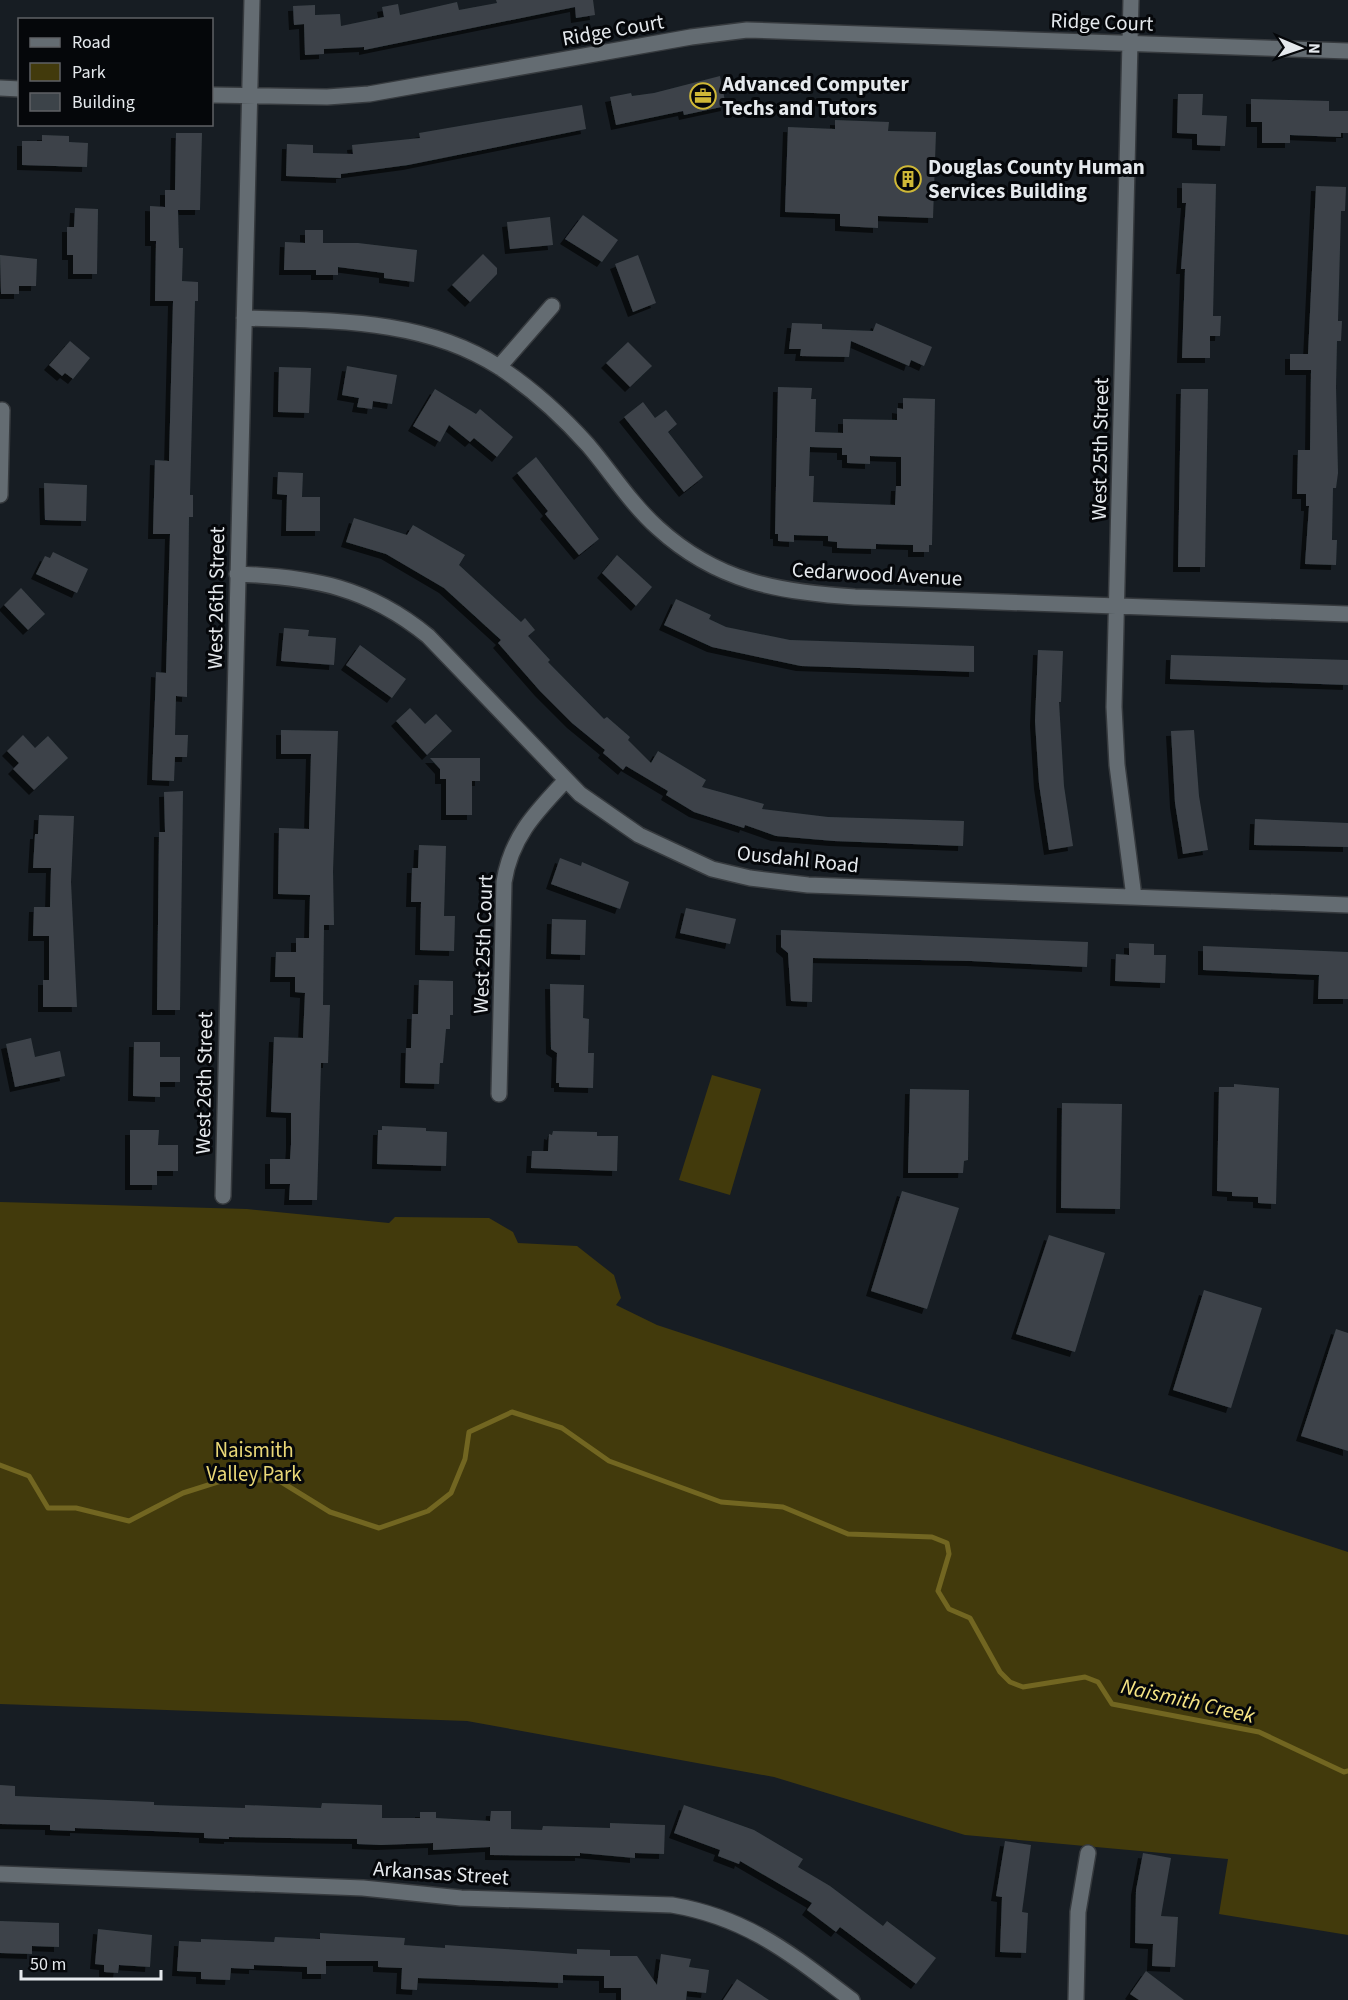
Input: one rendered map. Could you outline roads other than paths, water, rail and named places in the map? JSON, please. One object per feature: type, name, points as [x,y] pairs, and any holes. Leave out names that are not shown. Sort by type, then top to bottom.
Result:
[{"type":"street","name":"West 26th Street","points":[[223,1196],[252,0]]},
{"type":"street","name":"West 25th Street","points":[[1131,0],[1114,706],[1117,765],[1134,897]]},
{"type":"street","name":"Ridge Court","points":[[213,95],[327,97],[369,94],[691,37],[747,30],[1348,51]]},
{"type":"street","points":[[0,88],[18,88]]},
{"type":"street","points":[[498,367],[552,306]]},
{"type":"street","name":"Cedarwood Avenue","points":[[244,318],[384,325],[443,342],[498,367],[564,421],[656,527],[695,556],[745,580],[773,589],[821,594],[1348,614]]},
{"type":"street","points":[[0,495],[2,410]]},
{"type":"street","name":"Ousdahl Road","points":[[237,574],[279,576],[335,585],[379,602],[404,616],[428,636],[580,794],[639,835],[712,869],[750,878],[820,885],[1348,905]]},
{"type":"street","name":"West 25th Court","points":[[499,1095],[504,882],[508,860],[529,820],[566,780]]},
{"type":"street","points":[[1076,2000],[1078,1912],[1088,1853]]},
{"type":"street","name":"Arkansas Street","points":[[0,1874],[363,1888],[461,1898],[672,1905],[699,1909],[744,1924],[770,1939],[852,2000]]},
{"type":"waterway","name":"Naismith Creek","points":[[0,1465],[29,1476],[48,1508],[76,1508],[129,1521],[183,1493],[224,1480],[278,1480],[330,1512],[379,1528],[428,1511],[451,1493],[465,1459],[469,1432],[512,1412],[562,1428],[609,1461],[721,1502],[783,1507],[848,1534],[932,1537],[947,1543],[949,1554],[938,1591],[949,1609],[970,1618],[1000,1672],[1010,1682],[1023,1687],[1085,1677],[1098,1682],[1112,1704],[1259,1732],[1344,1772],[1348,1771]]},
{"type":"place","name":"Advanced Computer Techs and Tutors","points":[[703,96]]},
{"type":"place","name":"Douglas County Human Services Building","points":[[908,179]]},
{"type":"park label","name":"Naismith Valley Park","points":[[254,1462]]}]
